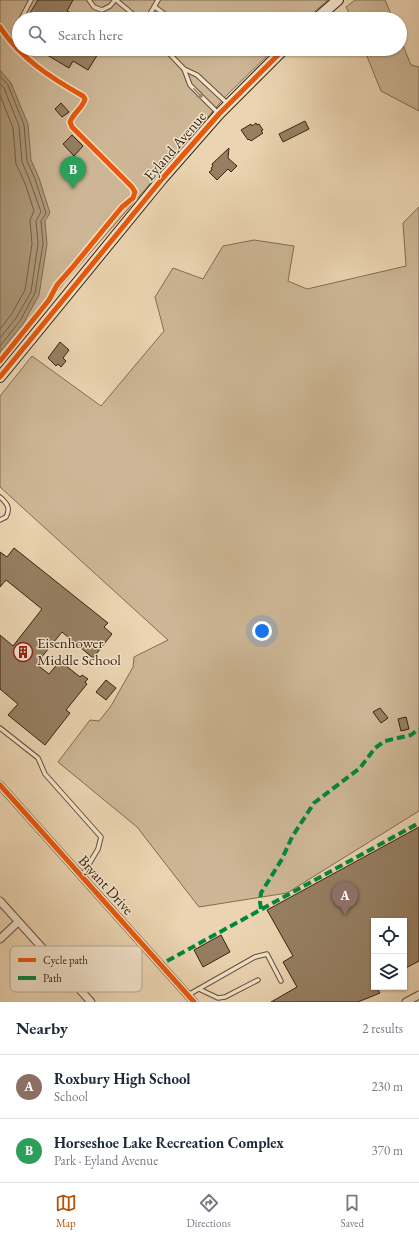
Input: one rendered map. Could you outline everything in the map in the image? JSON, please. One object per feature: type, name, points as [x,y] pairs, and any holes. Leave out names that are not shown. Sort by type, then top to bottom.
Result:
[{"type":"street","points":[[324,12],[338,0]]},
{"type":"street","name":"Eyland Avenue","points":[[0,377],[162,179],[228,104],[277,56]]},
{"type":"street","name":"Bryant Drive","points":[[0,785],[194,1002]]},
{"type":"street","points":[[0,901],[40,946]]},
{"type":"street","points":[[0,939],[18,922]]},
{"type":"street","points":[[82,992],[91,1002]]},
{"type":"street","points":[[406,1002],[419,995]]},
{"type":"lane","points":[[24,12],[32,0]]},
{"type":"lane","points":[[89,0],[94,7],[102,10],[110,6],[115,0],[130,12]]},
{"type":"lane","points":[[152,12],[158,0]]},
{"type":"lane","points":[[155,7],[162,12]]},
{"type":"lane","points":[[172,56],[184,68],[197,75],[228,104]]},
{"type":"lane","points":[[184,68],[190,85],[219,114]]},
{"type":"lane","points":[[0,497],[8,504],[9,509],[6,517],[0,520]]},
{"type":"lane","points":[[0,728],[38,758],[45,774],[101,836],[98,849],[82,876]]},
{"type":"lane","points":[[188,994],[255,957],[267,954],[281,981]]},
{"type":"lane","points":[[199,989],[218,998],[225,997],[258,980]]},
{"type":"shaded area","points":[[0,0],[328,0],[314,12],[12,12],[12,56],[267,56],[226,96],[64,283],[0,365]]},
{"type":"shaded area","points":[[355,0],[385,0],[390,12],[348,12],[346,7]]},
{"type":"shaded area","points":[[407,55],[411,65],[419,67],[419,111],[381,91],[367,56]]},
{"type":"shaded area","points":[[419,207],[419,811],[287,893],[199,907],[137,827],[58,762],[90,720],[99,721],[111,706],[133,667],[134,657],[168,640],[0,487],[0,396],[32,356],[101,406],[164,331],[155,297],[173,268],[203,279],[223,246],[254,240],[294,246],[288,281],[307,289],[406,266],[403,223]]},
{"type":"water","points":[[0,70],[11,83],[28,124],[31,160],[39,178],[50,213],[45,221],[47,244],[39,295],[23,324],[0,352]]},
{"type":"building","points":[[38,0],[73,0],[67,11],[69,12],[30,12]]},
{"type":"building","points":[[49,56],[97,56],[88,70],[73,61],[69,68]]},
{"type":"building","points":[[61,103],[69,112],[62,117],[55,109]]},
{"type":"building","points":[[305,121],[309,129],[283,142],[279,134]]},
{"type":"building","points":[[256,123],[257,125],[259,124],[263,130],[261,131],[263,133],[251,141],[249,139],[248,140],[241,130],[251,124],[252,126]]},
{"type":"building","points":[[72,135],[83,146],[74,156],[63,144]]},
{"type":"building","points":[[229,148],[228,158],[237,166],[231,172],[228,169],[217,180],[209,172],[212,170],[212,164]]},
{"type":"building","points":[[60,342],[69,350],[63,358],[66,361],[61,367],[58,364],[56,366],[48,358]]},
{"type":"building","name":"Eisenhower Middle School","points":[[14,548],[108,623],[104,627],[112,634],[93,658],[62,632],[36,664],[49,674],[60,661],[80,677],[82,675],[88,679],[85,682],[87,684],[66,710],[70,713],[45,745],[8,715],[18,704],[0,689],[0,635],[13,646],[42,609],[6,580],[0,587],[0,552],[7,557]]},
{"type":"building","points":[[106,680],[116,688],[106,700],[96,692]]},
{"type":"building","points":[[380,708],[388,718],[381,723],[373,712]]},
{"type":"building","points":[[406,717],[409,729],[401,731],[398,719]]},
{"type":"building","points":[[419,827],[419,961],[407,967],[407,918],[371,918],[371,990],[378,990],[380,993],[358,1002],[271,1002],[297,987],[283,962],[293,956],[267,910]]},
{"type":"building","points":[[221,935],[230,952],[203,967],[194,950]]},
{"type":"marked path","points":[[261,909],[261,893],[282,859],[292,837],[314,803],[360,768],[375,748],[385,741],[411,735],[419,729]]},
{"type":"marked path","points":[[167,961],[419,823]]},
{"type":"cycle path","points":[[0,27],[12,42]]},
{"type":"cycle path","points":[[0,361],[49,300],[57,285],[122,207],[133,198],[135,192],[132,187],[72,127],[70,122],[84,102],[85,99],[83,96],[59,82],[25,56]]},
{"type":"cycle path","points":[[0,377],[162,179],[219,114],[277,56]]},
{"type":"cycle path","points":[[0,785],[194,1002]]},
{"type":"place","name":"Horseshoe Lake Recreation Complex","points":[[73,189]]},
{"type":"place","name":"Eisenhower Middle School","points":[[23,652]]},
{"type":"place","name":"Roxbury High School","points":[[345,915]]}]
